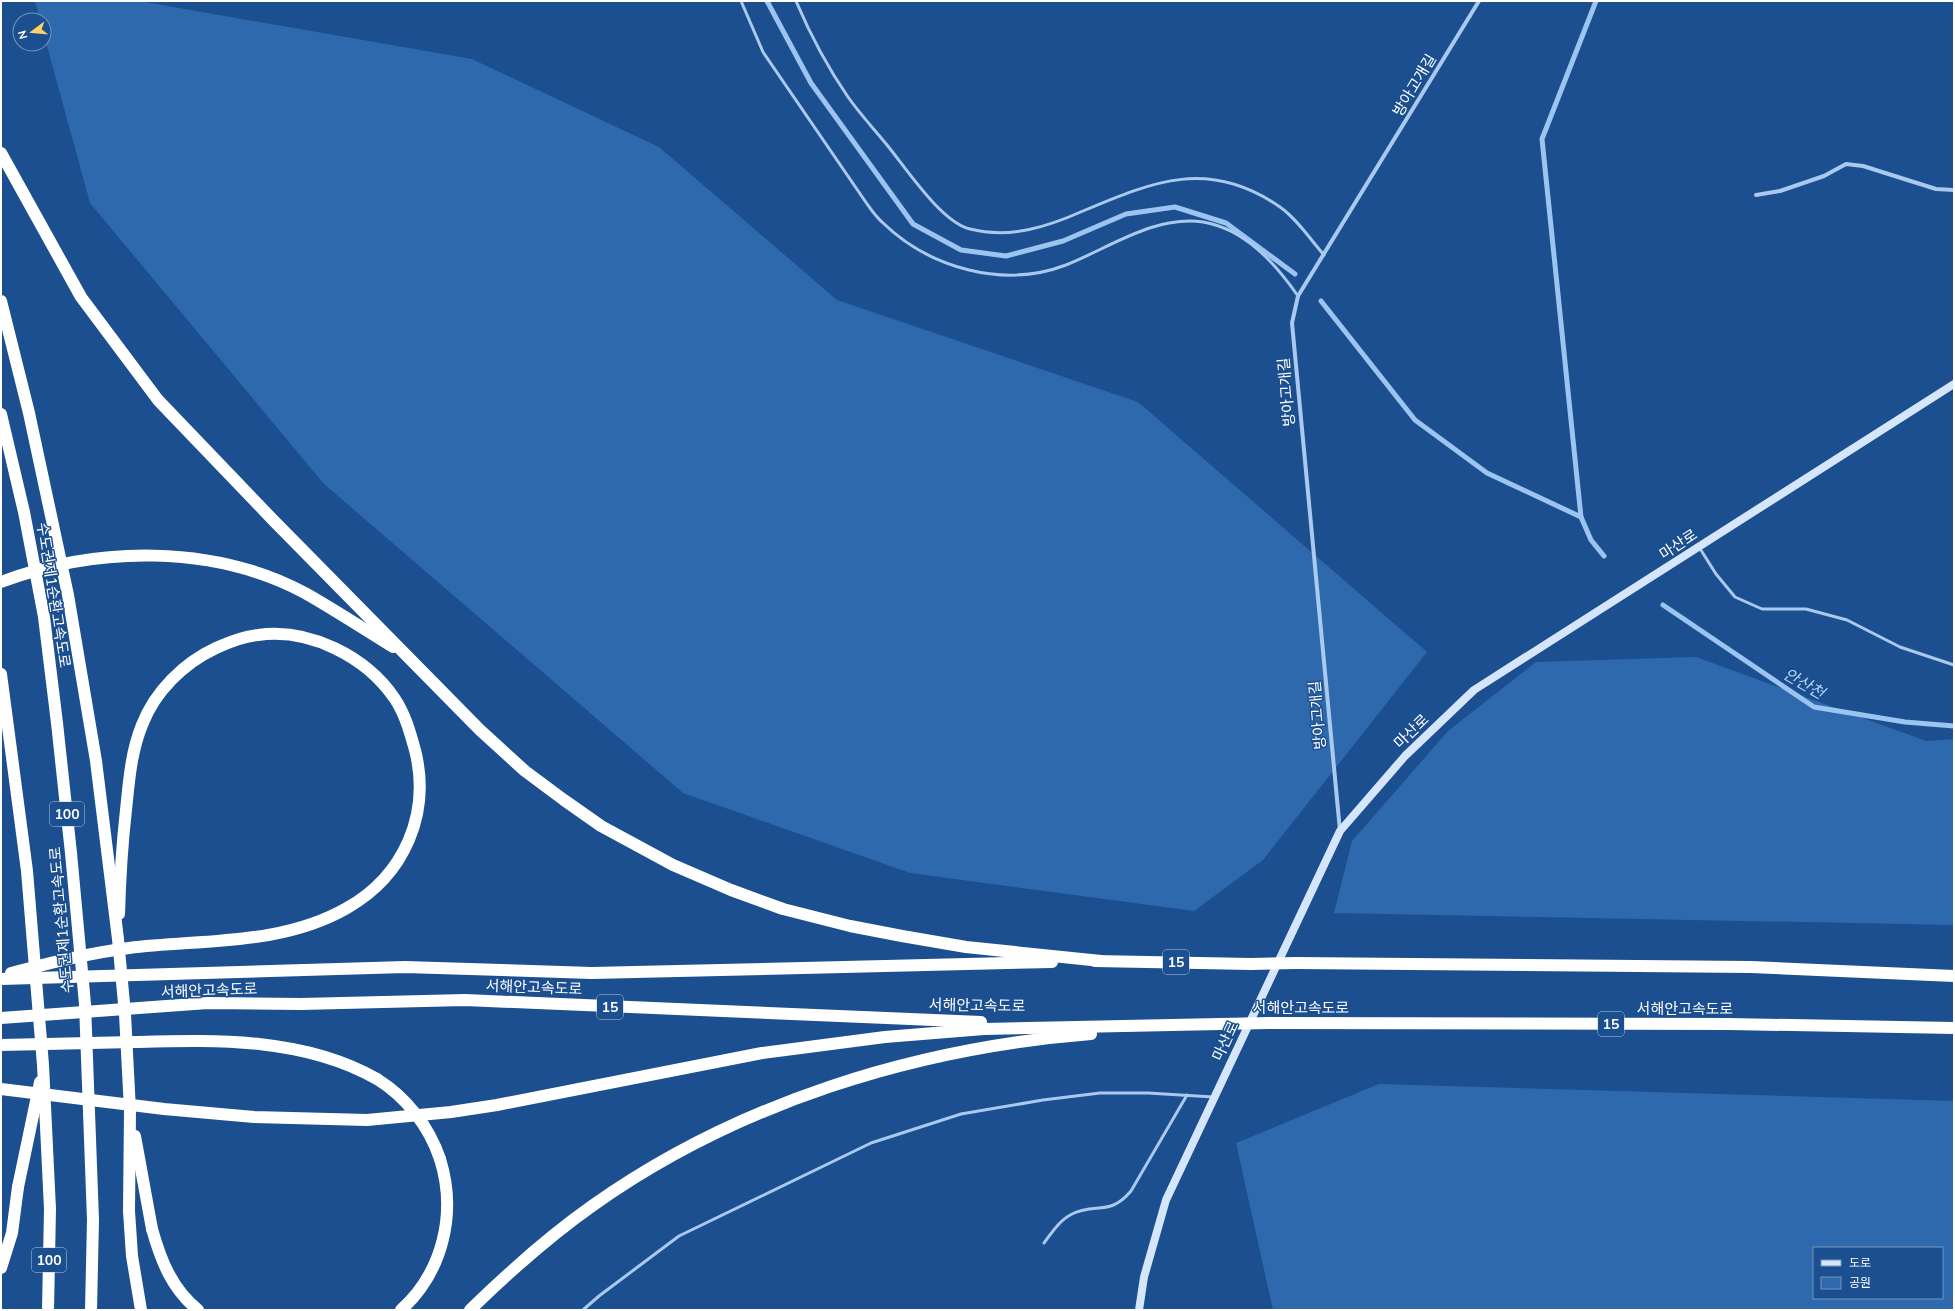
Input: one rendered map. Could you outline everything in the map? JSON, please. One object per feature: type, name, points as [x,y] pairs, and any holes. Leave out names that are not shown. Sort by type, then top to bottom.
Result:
[{"type":"highway","points":[[1,154],[81,297],[158,400],[274,521],[410,657],[480,730],[525,771],[601,826],[673,865],[731,890],[783,909],[850,926],[966,947],[1101,961]]},
{"type":"highway","points":[[1,301],[29,413],[68,595],[96,761],[118,939],[125,1014],[130,1110],[129,1210],[132,1256],[141,1310]]},
{"type":"highway","name":"수도권제1순환고속도로","points":[[1,414],[24,512],[44,617],[71,853],[85,1004],[93,1220],[92,1310]]},
{"type":"highway","points":[[1,582],[57,565],[90,560],[144,556],[197,559],[256,574],[304,593],[410,657]]},
{"type":"highway","points":[[1,977],[102,952],[129,948],[227,940],[285,932],[310,925],[347,908],[361,899],[386,877],[408,844],[418,812],[420,794],[417,759],[409,729],[395,700],[375,676],[363,666],[330,646],[299,636],[268,634],[240,639],[208,652],[179,672],[157,698],[148,712],[136,745],[130,770],[122,842],[118,939]]},
{"type":"highway","name":"수도권제1순환고속도로","points":[[1,674],[27,871],[43,1065],[50,1209],[48,1310]]},
{"type":"highway","name":"서해안고속도로","points":[[1,977],[398,967],[592,973],[1101,961],[1251,964],[1296,963],[1752,967],[1954,976]]},
{"type":"highway","name":"서해안고속도로","points":[[1,1018],[208,1003],[301,1004],[465,1000],[955,1022],[1220,1024],[1730,1024],[1954,1028]]},
{"type":"highway","points":[[1,1089],[164,1109],[254,1117],[367,1120],[451,1112],[497,1105],[762,1053],[892,1036],[984,1029],[1220,1024]]},
{"type":"highway","points":[[470,1310],[517,1266],[592,1207],[665,1160],[743,1121],[819,1091],[891,1069],[965,1050],[1081,1035],[1220,1024]]},
{"type":"highway","points":[[1,1045],[177,1041],[259,1043],[314,1053],[359,1069],[377,1079],[399,1096],[420,1118],[428,1131],[440,1159],[447,1197],[446,1224],[442,1242],[434,1265],[427,1280],[401,1310]]},
{"type":"highway","points":[[1,1268],[12,1233],[18,1187],[43,1065]]},
{"type":"highway","points":[[130,1110],[152,1229],[161,1257],[171,1279],[183,1295],[198,1310]]},
{"type":"street","name":"방아고개길","points":[[1340,831],[1292,323],[1298,296],[1479,1]]},
{"type":"street","points":[[1756,195],[1780,191],[1824,176],[1846,164],[1863,166],[1936,189],[1954,190]]},
{"type":"street","name":"마산로","points":[[1139,1310],[1144,1277],[1166,1200],[1340,831],[1405,756],[1474,690],[1954,384]]},
{"type":"lane","points":[[741,1],[763,52],[865,201],[881,221],[899,238],[930,256],[962,269],[982,274],[1034,274],[1066,265],[1159,225],[1181,222],[1202,222],[1222,227],[1237,235],[1255,248],[1271,261],[1298,296]]},
{"type":"lane","points":[[796,1],[806,25],[848,97],[935,205],[955,222],[968,229],[991,233],[1010,233],[1032,229],[1058,222],[1144,186],[1182,179],[1206,178],[1230,182],[1251,190],[1281,208],[1324,255]]},
{"type":"lane","points":[[1699,547],[1716,574],[1735,597],[1762,610],[1806,610],[1847,620],[1900,647],[1954,665]]},
{"type":"lane","points":[[583,1310],[598,1296],[679,1236],[871,1143],[961,1114],[1043,1100],[1100,1093],[1148,1093],[1215,1097]]},
{"type":"lane","points":[[1044,1243],[1057,1225],[1072,1214],[1080,1211],[1105,1208],[1116,1205],[1124,1200],[1131,1191],[1187,1095]]},
{"type":"green space","points":[[35,1],[139,1],[472,59],[659,147],[837,300],[1138,402],[1427,652],[1263,860],[1194,911],[910,873],[683,793],[324,484],[90,203],[49,52],[52,52],[52,12],[38,12]]},
{"type":"green space","points":[[1696,657],[1926,741],[1954,739],[1954,925],[1334,913],[1352,841],[1448,731],[1536,662]]},
{"type":"green space","points":[[1379,1084],[1954,1101],[1954,1310],[1273,1310],[1236,1143]]},
{"type":"waterway","points":[[767,1],[811,83],[913,224],[961,250],[1006,256],[1063,241],[1126,214],[1175,207],[1226,223],[1295,274]]},
{"type":"waterway","points":[[1581,517],[1542,139],[1596,1]]},
{"type":"waterway","points":[[1321,301],[1415,420],[1487,473],[1581,517],[1591,540],[1604,556]]},
{"type":"waterway","name":"안산천","points":[[1663,605],[1814,707],[1905,722],[1954,726]]}]
